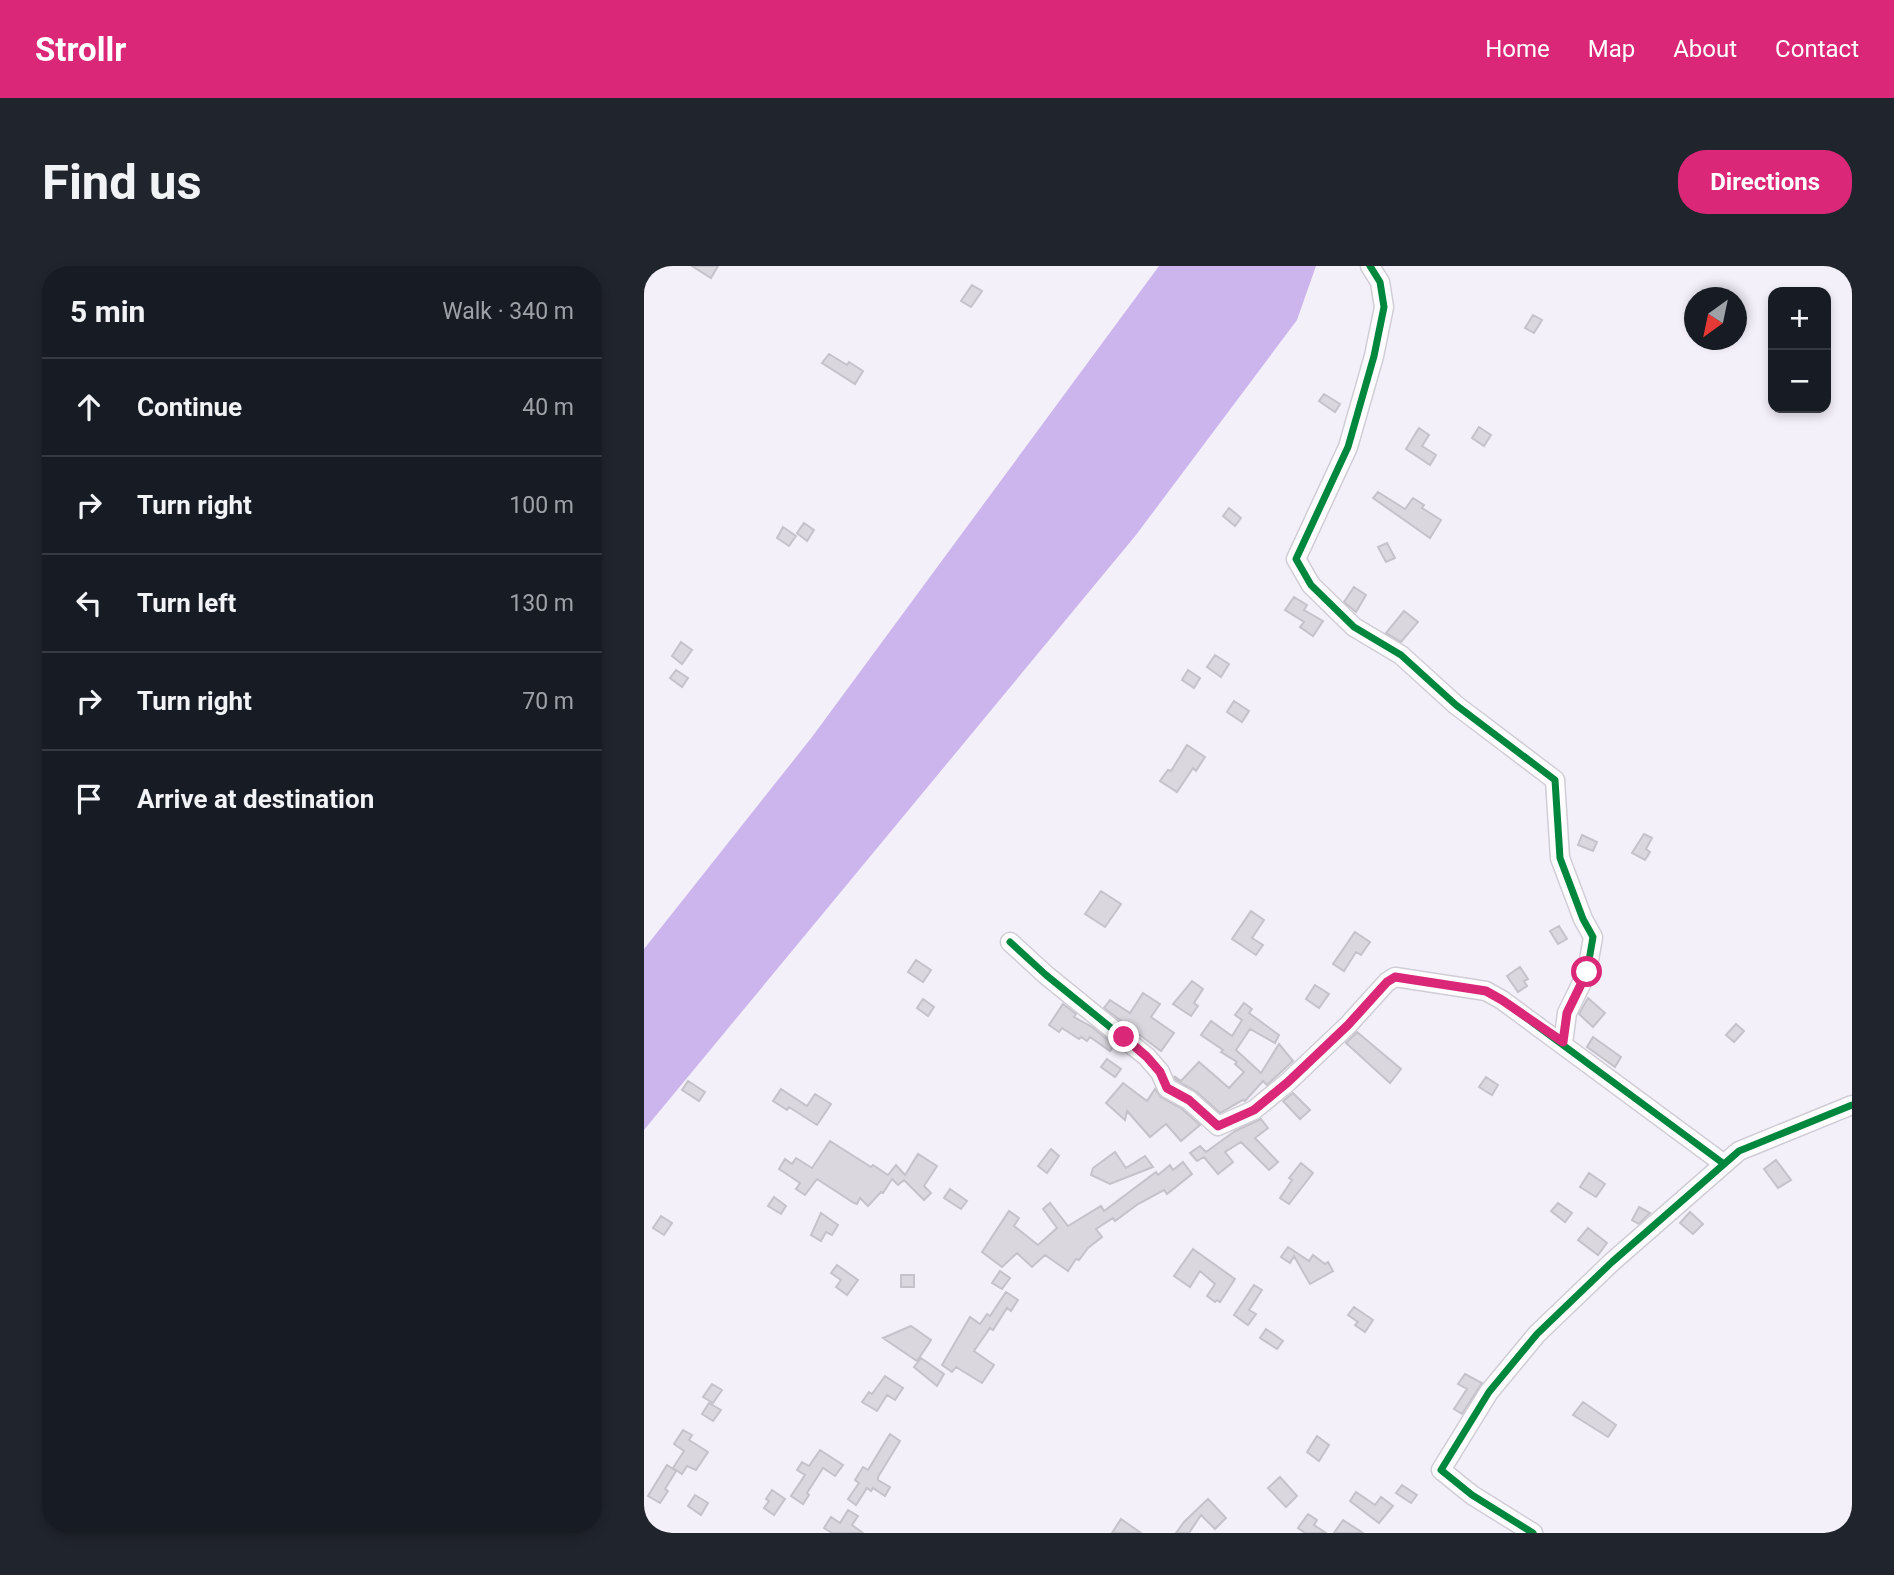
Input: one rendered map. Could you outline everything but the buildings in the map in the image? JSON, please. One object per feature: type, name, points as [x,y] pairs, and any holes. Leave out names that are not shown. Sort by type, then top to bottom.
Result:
[{"type":"street","points":[[1370,266],[1380,282],[1384,307],[1374,356],[1348,447],[1296,559],[1311,584],[1354,627],[1401,655],[1456,705],[1555,780],[1560,858],[1583,919],[1593,937],[1587,972],[1567,1013],[1563,1042]]},
{"type":"street","points":[[1010,942],[1046,975],[1147,1057],[1160,1072],[1167,1088],[1189,1100],[1218,1126],[1254,1110],[1288,1082],[1395,977],[1486,991],[1502,1000],[1563,1042],[1724,1164]]},
{"type":"street","points":[[1533,1533],[1472,1495],[1441,1470],[1489,1392],[1536,1334],[1612,1262],[1739,1151],[1852,1105]]},
{"type":"shaded area","points":[[1159,266],[1316,266],[1297,320],[1136,535],[644,1130],[644,949],[812,737]]},
{"type":"cycle path","points":[[1370,266],[1380,282],[1384,307],[1374,356],[1348,447],[1296,559],[1311,585],[1354,627],[1401,655],[1456,705],[1555,780],[1560,858],[1583,919],[1593,937],[1587,972],[1567,1013],[1563,1043]]},
{"type":"cycle path","points":[[1010,942],[1046,975],[1147,1057],[1160,1072],[1167,1088],[1189,1100],[1218,1126],[1254,1110],[1288,1082],[1395,977],[1486,991],[1502,1000],[1724,1164]]},
{"type":"cycle path","points":[[1533,1533],[1472,1495],[1441,1470],[1489,1392],[1537,1334],[1612,1262],[1739,1151],[1852,1105]]},
{"type":"route","points":[[1124,1037],[1160,1072],[1167,1088],[1189,1100],[1218,1126],[1254,1110],[1288,1082],[1395,977],[1486,991],[1563,1042],[1567,1013],[1587,972]]}]
